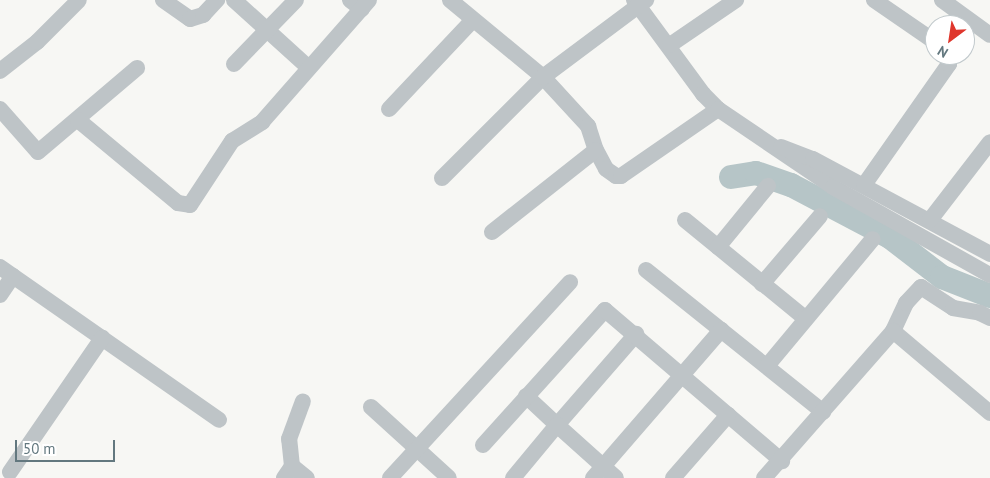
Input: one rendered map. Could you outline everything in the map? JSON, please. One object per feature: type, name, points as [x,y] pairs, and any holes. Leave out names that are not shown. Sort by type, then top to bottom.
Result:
[{"type":"street","points":[[0,71],[37,42],[80,0]]},
{"type":"street","points":[[163,0],[190,19],[203,15],[217,0]]},
{"type":"street","points":[[234,0],[309,68]]},
{"type":"street","points":[[234,64],[296,0]]},
{"type":"street","points":[[450,0],[544,77],[588,126],[596,150],[610,174],[621,176],[718,109]]},
{"type":"street","points":[[670,46],[736,0]]},
{"type":"street","points":[[874,0],[925,35]]},
{"type":"street","points":[[942,0],[990,35]]},
{"type":"street","points":[[442,178],[544,77],[640,2],[703,94],[718,109],[770,147],[987,269]]},
{"type":"street","points":[[78,120],[178,203],[190,205],[232,141],[262,122],[309,68],[360,3]]},
{"type":"street","points":[[389,109],[473,20]]},
{"type":"street","points":[[864,185],[948,65]]},
{"type":"street","points":[[0,109],[38,152],[137,68]]},
{"type":"street","points":[[930,220],[990,142]]},
{"type":"street","points":[[770,147],[794,150],[930,220],[990,254]]},
{"type":"street","points":[[492,232],[596,150]]},
{"type":"street","points":[[718,247],[768,186]]},
{"type":"street","points":[[762,284],[820,216]]},
{"type":"street","points":[[685,220],[806,320]]},
{"type":"street","points":[[767,366],[874,239]]},
{"type":"street","points":[[646,270],[823,412]]},
{"type":"street","points":[[0,295],[6,271],[219,420]]},
{"type":"street","points":[[390,478],[570,282]]},
{"type":"street","points":[[764,478],[782,461],[893,331],[906,302],[921,287],[953,308],[980,312],[990,318]]},
{"type":"street","points":[[483,444],[601,312],[610,312],[782,461]]},
{"type":"street","points":[[598,472],[722,330]]},
{"type":"street","points":[[893,331],[990,413]]},
{"type":"street","points":[[513,478],[636,334]]},
{"type":"street","points":[[10,472],[102,338]]},
{"type":"street","points":[[526,396],[557,425],[598,472],[616,478]]},
{"type":"street","points":[[303,401],[289,439],[288,472],[307,478]]},
{"type":"street","points":[[371,407],[449,478]]},
{"type":"street","points":[[673,478],[728,415]]},
{"type":"waterway","points":[[731,177],[756,173],[791,185],[890,237],[942,277],[990,296]]}]
